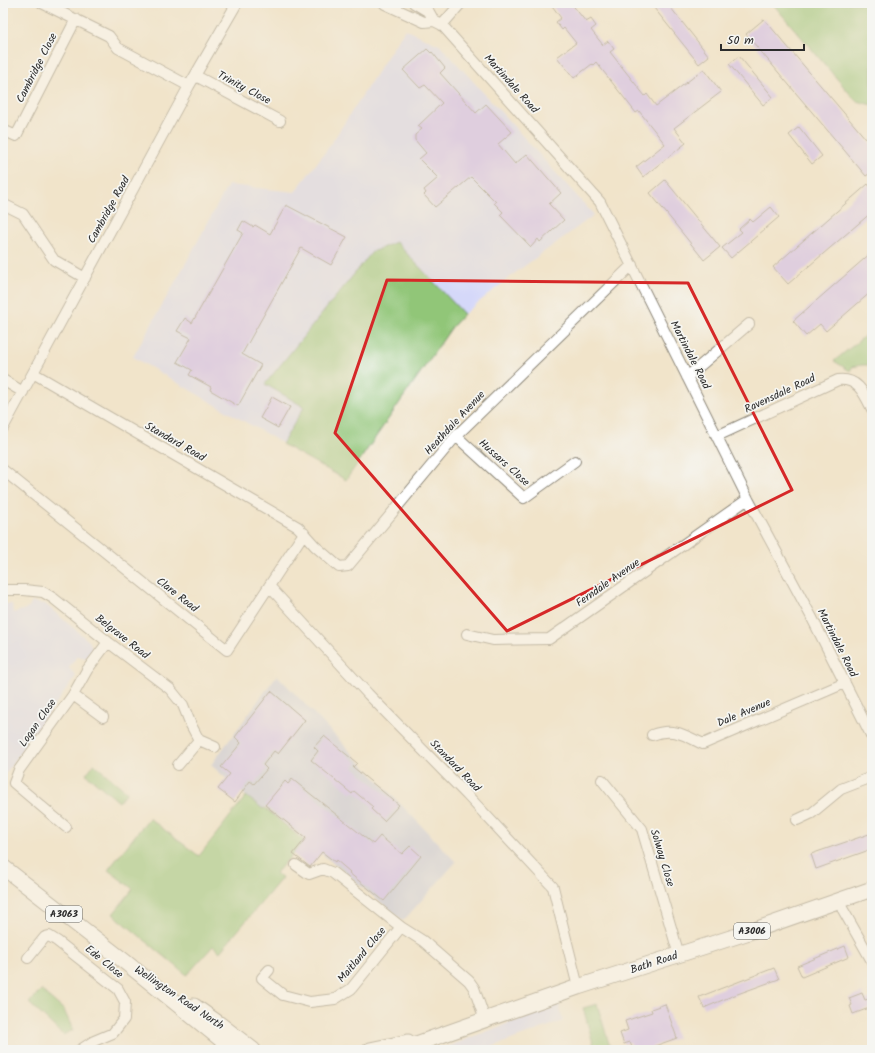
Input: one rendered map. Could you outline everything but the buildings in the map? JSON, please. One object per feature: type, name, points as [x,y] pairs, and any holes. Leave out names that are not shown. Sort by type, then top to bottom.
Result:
[{"type":"main road","name":"Wellington Road North","points":[[4,871],[124,961],[234,1050]]},
{"type":"main road","name":"Bath Road","points":[[398,1050],[578,987],[679,955],[872,889]]},
{"type":"main road","name":"Wellington Road North","points":[[124,961],[149,976],[212,1019],[252,1050]]},
{"type":"main road","name":"Bath Road","points":[[370,1050],[435,1036]]},
{"type":"street","points":[[42,3],[109,36],[118,48],[190,86]]},
{"type":"street","name":"Cambridge Road","points":[[3,428],[237,3]]},
{"type":"street","points":[[384,3],[424,22],[438,23],[461,3]]},
{"type":"street","name":"Martindale Road","points":[[414,3],[429,12],[600,202],[748,499],[872,737]]},
{"type":"street","name":"Cambridge Close","points":[[3,130],[16,136],[76,19]]},
{"type":"street","name":"Trinity Close","points":[[196,76],[280,121]]},
{"type":"street","points":[[3,204],[23,214],[54,260],[85,278]]},
{"type":"street","name":"Heathdale Avenue","points":[[304,533],[315,546],[339,567],[348,566],[456,436],[632,265]]},
{"type":"street","points":[[688,377],[749,324]]},
{"type":"street","name":"Standard Road","points":[[33,373],[291,523],[304,533]]},
{"type":"street","name":"Ravensdale Road","points":[[717,436],[838,380],[846,379],[854,382],[866,397],[872,409]]},
{"type":"street","points":[[3,380],[23,392]]},
{"type":"street","name":"Hussars Close","points":[[456,436],[524,498],[575,461]]},
{"type":"street","name":"Clare Road","points":[[3,470],[227,650],[304,533]]},
{"type":"street","name":"Ferndale Avenue","points":[[467,634],[493,640],[549,638],[748,499]]},
{"type":"street","name":"Standard Road","points":[[269,586],[368,694],[467,795],[553,887],[578,987]]},
{"type":"street","name":"Belgrave Road","points":[[3,590],[43,592],[53,598],[170,689],[183,705],[199,740]]},
{"type":"street","name":"Logan Close","points":[[66,827],[14,783],[19,770],[73,695],[87,670],[108,642]]},
{"type":"street","name":"Dale Avenue","points":[[652,735],[664,731],[682,734],[703,744],[845,683]]},
{"type":"street","points":[[73,695],[103,717]]},
{"type":"street","points":[[178,765],[199,740],[215,747]]},
{"type":"street","points":[[797,820],[812,813],[841,789],[872,777]]},
{"type":"street","name":"Solway Close","points":[[602,780],[642,830],[679,955]]},
{"type":"street","name":"Maitland Close","points":[[296,865],[309,874],[323,869],[333,873],[401,927],[423,942],[469,981],[474,988],[485,1020]]},
{"type":"street","points":[[838,901],[872,961]]},
{"type":"street","name":"Maitland Close","points":[[269,970],[262,978],[283,995],[310,1002],[335,999],[351,989],[401,927]]},
{"type":"street","name":"Ede Close","points":[[28,958],[45,937],[49,936],[118,989],[125,1002],[124,1019],[113,1033],[94,1041],[80,1050]]},
{"type":"highlighted area","points":[[387,280],[688,283],[792,490],[507,631],[335,433]]},
{"type":"shaded area","points":[[405,29],[441,46],[594,215],[515,273],[464,314],[452,327],[346,480],[133,357],[228,185],[295,192],[329,147]]},
{"type":"shaded area","points":[[32,602],[45,604],[89,641],[93,650],[86,658],[77,656],[69,668],[76,676],[3,777],[3,604],[12,604],[13,613],[29,608]]},
{"type":"shaded area","points":[[277,675],[456,862],[403,921],[265,807],[263,809],[246,796],[211,765]]},
{"type":"shaded area","points":[[559,1004],[563,1021],[483,1050],[439,1050]]},
{"type":"green space","points":[[772,3],[872,3],[872,105],[856,101]]},
{"type":"green space","points":[[396,242],[464,314],[452,327],[346,480],[282,444],[304,407],[265,384],[372,252]]},
{"type":"green space","points":[[872,330],[872,365],[852,367],[850,371],[834,361]]},
{"type":"green space","points":[[94,764],[127,792],[119,802],[86,774]]},
{"type":"green space","points":[[246,796],[263,809],[265,808],[304,841],[276,873],[282,878],[220,952],[213,946],[187,975],[113,914],[133,889],[108,870],[149,818],[199,856]]},
{"type":"green space","points":[[41,990],[64,1010],[73,1030],[63,1035],[29,1003]]},
{"type":"green space","points":[[597,1004],[611,1050],[595,1050],[583,1008]]}]
